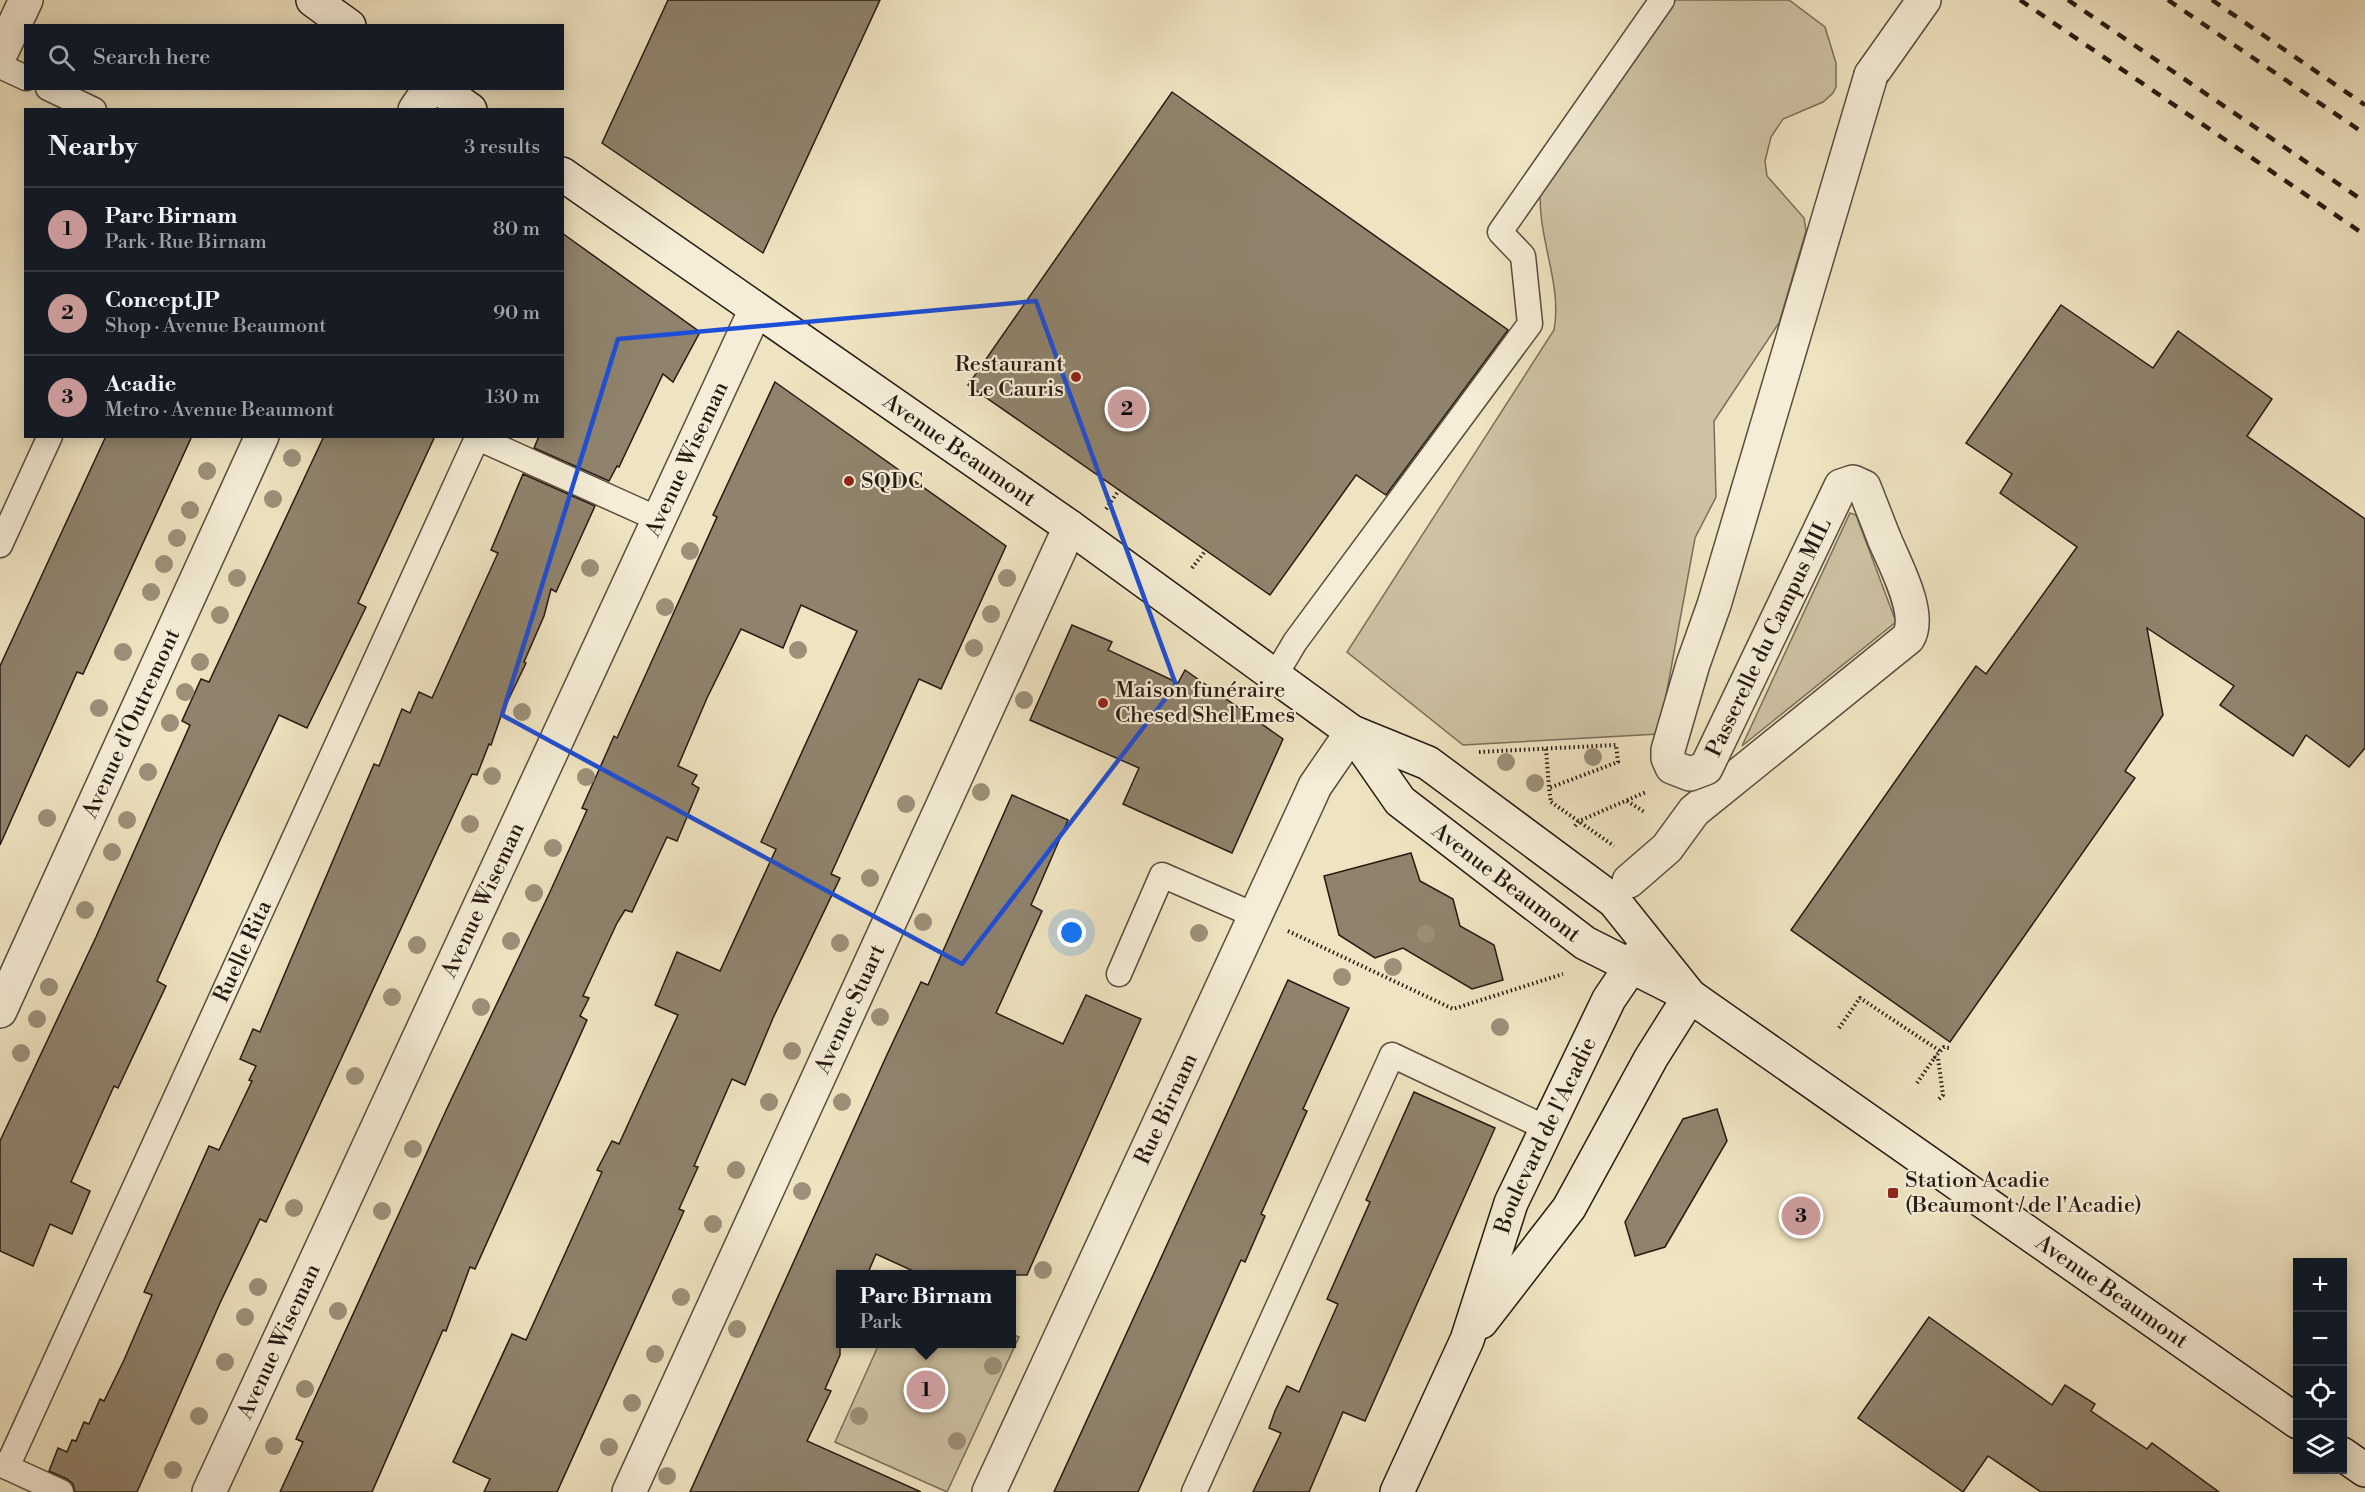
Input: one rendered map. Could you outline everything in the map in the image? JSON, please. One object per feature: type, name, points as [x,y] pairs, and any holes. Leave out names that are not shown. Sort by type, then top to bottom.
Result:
[{"type":"street","points":[[0,55],[26,0]]},
{"type":"street","points":[[313,0],[346,24]]},
{"type":"street","name":"Passerelle du Campus MIL","points":[[1636,874],[1667,848],[1694,811],[1908,638],[1914,617],[1864,487],[1853,482],[1841,486],[1706,768],[1690,774],[1672,767],[1668,758],[1668,750],[1693,664],[1714,605],[1871,75],[1924,0]]},
{"type":"street","points":[[416,108],[429,90]]},
{"type":"street","points":[[442,90],[467,108]]},
{"type":"street","name":"Avenue Beaumont","points":[[564,175],[1070,527],[1352,732],[1428,763],[1614,901],[1639,954],[1690,996],[2295,1420]]},
{"type":"street","name":"Avenue Wiseman","points":[[209,1492],[756,309]]},
{"type":"street","name":"Avenue d'Outremont","points":[[0,1011],[261,438]]},
{"type":"street","name":"Avenue Stuart","points":[[629,1492],[1070,527]]},
{"type":"street","name":"Avenue Beaumont","points":[[1352,732],[1400,801],[1585,943],[1639,954]]},
{"type":"street","name":"Rue Birnam","points":[[989,1492],[1315,786],[1352,732]]},
{"type":"street","name":"Boulevard de l'Acadie","points":[[1397,1492],[1467,1341],[1511,1203],[1609,999],[1639,954]]},
{"type":"street","name":"Boulevard de l'Acadie","points":[[1467,1341],[1569,1208],[1651,1058],[1690,996]]},
{"type":"street","points":[[2347,1457],[2365,1470]]},
{"type":"lane","points":[[1275,675],[1295,642],[1530,324],[1523,256],[1500,232],[1662,0]]},
{"type":"lane","points":[[0,66],[24,77]]},
{"type":"lane","points":[[52,90],[90,108]]},
{"type":"lane","points":[[0,545],[49,438]]},
{"type":"lane","name":"Ruelle Rita","points":[[3,1465],[478,438]]},
{"type":"lane","points":[[480,438],[658,519]]},
{"type":"lane","points":[[1119,974],[1162,875],[1254,915]]},
{"type":"lane","points":[[1194,1492],[1392,1054],[1546,1128]]},
{"type":"lane","points":[[3,1465],[62,1492]]},
{"type":"path","points":[[1105,509],[1119,490]]},
{"type":"path","points":[[1191,569],[1206,550]]},
{"type":"path","points":[[1475,753],[1617,745],[1618,762],[1549,789]]},
{"type":"path","points":[[1546,749],[1551,802],[1579,821],[1636,874]]},
{"type":"path","points":[[1573,829],[1579,821],[1655,788]]},
{"type":"path","points":[[1545,809],[1551,802]]},
{"type":"path","points":[[1285,929],[1453,1010],[1570,972]]},
{"type":"path","points":[[1839,1028],[1860,998],[1940,1052]]},
{"type":"path","points":[[1917,1083],[1944,1047],[1949,1048]]},
{"type":"path","points":[[1935,1057],[1938,1059],[1943,1095],[1939,1099]]},
{"type":"highlighted area","points":[[1036,301],[1176,685],[962,964],[502,715],[618,339]]},
{"type":"shaded area","points":[[1667,0],[1789,0],[1825,27],[1836,63],[1836,87],[1823,102],[1783,119],[1771,137],[1765,161],[1767,176],[1804,218],[1806,231],[1779,323],[1714,421],[1716,497],[1695,538],[1659,734],[1463,745],[1347,652],[1554,330],[1555,294],[1542,222],[1541,185]]},
{"type":"shaded area","points":[[1850,513],[1856,515],[1896,622],[1742,746]]},
{"type":"shaded area","points":[[877,1348],[1014,1348],[947,1492],[835,1442]]},
{"type":"building","points":[[668,0],[880,0],[763,253],[602,143]]},
{"type":"building","points":[[1172,92],[1508,330],[1386,495],[1356,475],[1270,595],[968,385]]},
{"type":"building","points":[[564,234],[700,332],[673,382],[663,374],[619,467],[617,466],[609,481],[534,448],[538,438],[564,438]]},
{"type":"building","points":[[2061,305],[2153,368],[2178,331],[2272,399],[2247,436],[2365,519],[2365,748],[2349,767],[2306,735],[2293,756],[2220,705],[2234,686],[2147,628],[2163,715],[2125,771],[2135,778],[1950,1042],[1791,930],[1976,666],[1986,674],[2077,547],[2000,493],[2012,474],[1966,443]]},
{"type":"building","points":[[775,382],[1006,546],[941,689],[919,679],[831,874],[840,878],[773,1018],[745,1085],[732,1079],[694,1166],[698,1167],[679,1209],[684,1211],[557,1492],[484,1492],[490,1479],[453,1462],[512,1334],[526,1340],[602,1172],[597,1170],[612,1141],[619,1144],[678,1015],[655,1005],[677,952],[720,971],[776,849],[761,842],[857,631],[801,605],[783,648],[741,629],[707,698],[678,766],[697,775],[692,784],[699,788],[677,841],[667,837],[632,912],[625,910],[617,923],[583,996],[589,998],[580,1016],[587,1020],[475,1269],[470,1267],[446,1331],[443,1330],[372,1492],[280,1492],[303,1442],[296,1439],[449,1104],[550,892],[587,810],[582,808],[614,736],[617,738],[717,517],[713,515]]},
{"type":"building","points":[[105,438],[191,438],[83,674],[77,672],[0,845],[0,666]]},
{"type":"building","points":[[323,438],[434,438],[358,603],[366,607],[307,728],[279,715],[221,838],[157,981],[166,986],[118,1088],[114,1086],[71,1182],[90,1191],[72,1234],[50,1224],[33,1266],[0,1251],[0,1141],[96,937],[190,725],[182,721],[201,679],[209,682]]},
{"type":"building","points":[[523,474],[595,506],[556,592],[551,589],[544,616],[524,662],[526,663],[502,713],[491,745],[489,744],[477,775],[472,774],[266,1222],[260,1219],[220,1303],[137,1492],[75,1492],[73,1484],[67,1479],[49,1471],[58,1448],[67,1452],[72,1440],[76,1441],[84,1422],[89,1424],[100,1399],[104,1401],[124,1360],[152,1295],[144,1292],[209,1146],[219,1150],[252,1081],[249,1080],[256,1066],[240,1059],[253,1029],[260,1032],[374,764],[379,766],[402,709],[410,713],[419,692],[432,698],[498,553],[491,550]]},
{"type":"building","points":[[1072,625],[1112,642],[1108,650],[1178,683],[1185,670],[1283,739],[1232,853],[1123,804],[1139,768],[1030,720]]},
{"type":"building","points":[[1012,795],[1068,820],[1031,905],[1042,911],[996,1013],[1063,1044],[1086,995],[1141,1019],[1027,1275],[1016,1275],[1016,1270],[911,1270],[876,1254],[869,1270],[836,1270],[836,1348],[840,1348],[840,1355],[825,1389],[831,1391],[807,1441],[921,1492],[690,1492],[921,982],[928,985]]},
{"type":"building","points":[[1411,853],[1420,881],[1453,899],[1460,926],[1494,945],[1503,980],[1472,989],[1403,948],[1375,958],[1339,935],[1324,876]]},
{"type":"building","points":[[1288,980],[1349,1008],[1303,1109],[1307,1111],[1261,1214],[1265,1216],[1245,1262],[1241,1260],[1138,1492],[1054,1492]]},
{"type":"building","points":[[1414,1092],[1495,1128],[1365,1421],[1343,1412],[1309,1492],[1253,1492],[1281,1433],[1269,1428],[1275,1411],[1287,1386],[1299,1392],[1338,1304],[1327,1299],[1370,1202],[1366,1200]]},
{"type":"building","points":[[1717,1109],[1727,1141],[1665,1247],[1635,1256],[1625,1222],[1683,1119]]},
{"type":"building","points":[[1929,1317],[2052,1405],[2065,1385],[2095,1404],[2091,1411],[2147,1449],[2152,1443],[2219,1492],[2041,1492],[1988,1456],[1963,1492],[1858,1418]]},
{"type":"railway","points":[[2020,0],[2365,235]]},
{"type":"railway","points":[[2068,0],[2365,202]]},
{"type":"railway","points":[[2168,0],[2365,134]]},
{"type":"railway","points":[[2212,0],[2365,105]]},
{"type":"place","name":"Restaurant Le Cauris","points":[[1076,377]]},
{"type":"place","name":"Concept JP","points":[[1127,409]]},
{"type":"place","name":"SQDC","points":[[849,481]]},
{"type":"place","name":"Maison funéraire Chesed Shel Emes","points":[[1103,703]]},
{"type":"place","name":"Station Acadie (Beaumont / de l'Acadie)","points":[[1893,1193]]},
{"type":"place","name":"Acadie","points":[[1801,1216]]},
{"type":"place","name":"Parc Birnam","points":[[926,1390]]}]
